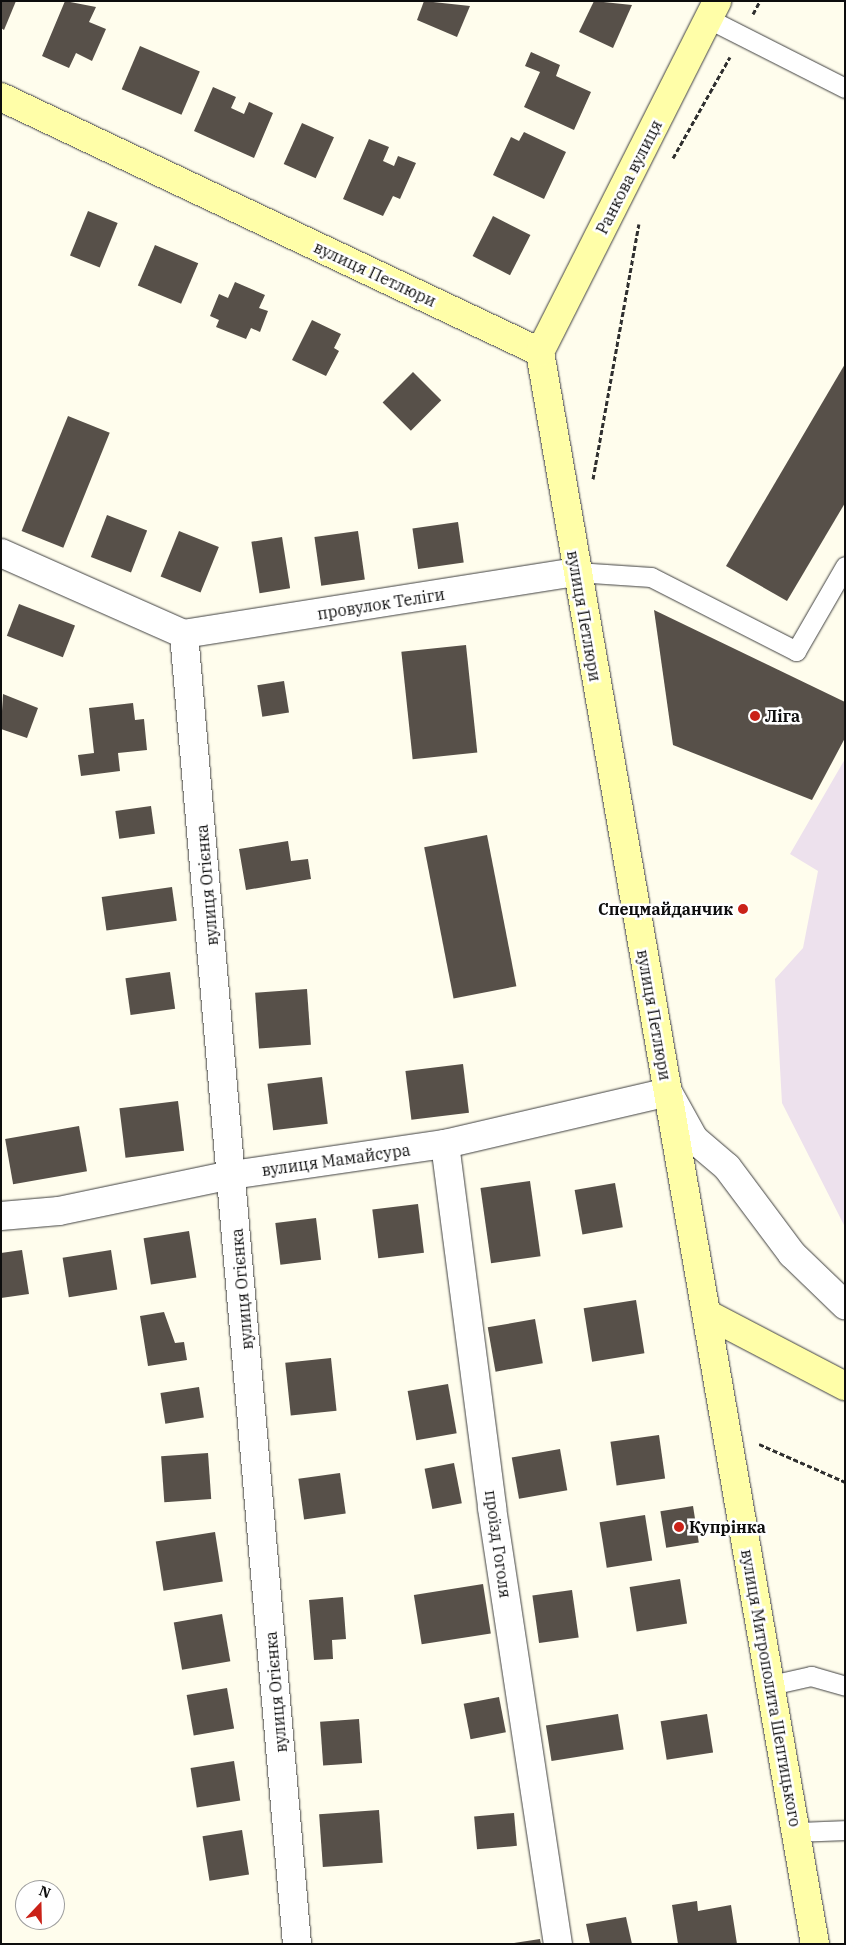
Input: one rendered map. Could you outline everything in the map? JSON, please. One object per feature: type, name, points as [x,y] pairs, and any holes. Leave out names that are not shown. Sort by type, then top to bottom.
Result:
[{"type":"main road","name":"Ранкова вулиця","points":[[540,352],[713,10]]},
{"type":"main road","name":"вулиця Петлюри","points":[[1,97],[540,352],[576,572],[707,1314]]},
{"type":"main road","points":[[707,1314],[845,1386]]},
{"type":"main road","name":"вулиця Митрополита Шептицького","points":[[707,1314],[815,1944]]},
{"type":"street","points":[[3,561],[184,634]]},
{"type":"street","name":"провулок Теліги","points":[[184,634],[576,572]]},
{"type":"street","name":"вулиця Огієнка","points":[[184,634],[297,1944]]},
{"type":"street","points":[[668,1092],[694,1139],[727,1167],[792,1254],[845,1305]]},
{"type":"street","name":"вулиця Мамайсура","points":[[1,1216],[59,1211],[232,1175],[444,1144],[668,1092]]},
{"type":"street","name":"проїзд Гоголя","points":[[444,1144],[492,1508],[558,1944]]},
{"type":"lane","points":[[713,10],[845,88]]},
{"type":"lane","points":[[576,572],[651,576],[796,651],[845,566]]},
{"type":"lane","points":[[771,1685],[811,1676],[845,1686]]},
{"type":"lane","points":[[796,1832],[845,1830]]},
{"type":"path","points":[[592,484],[640,218]]},
{"type":"path","points":[[727,1430],[845,1482]]},
{"type":"shaded area","points":[[845,759],[845,1227],[782,1103],[775,979],[803,948],[818,871],[790,854]]},
{"type":"building","points":[[1,1],[16,1],[4,30],[1,28]]},
{"type":"building","points":[[65,1],[96,7],[89,22],[106,29],[92,61],[76,53],[69,68],[42,56]]},
{"type":"building","points":[[424,1],[470,6],[457,37],[417,20]]},
{"type":"building","points":[[594,1],[632,5],[613,48],[579,32]]},
{"type":"building","points":[[140,46],[200,71],[181,115],[122,89]]},
{"type":"building","points":[[531,52],[560,65],[556,76],[591,92],[574,130],[524,107],[540,72],[525,66]]},
{"type":"building","points":[[213,87],[236,97],[231,108],[244,114],[249,102],[273,113],[254,158],[194,131]]},
{"type":"building","points":[[302,123],[334,137],[316,178],[284,164]]},
{"type":"building","points":[[524,132],[566,152],[544,199],[493,175],[511,137],[519,141]]},
{"type":"building","points":[[369,139],[389,147],[383,161],[394,166],[398,156],[416,163],[400,199],[393,196],[383,216],[343,199]]},
{"type":"building","points":[[88,211],[118,223],[100,267],[70,256]]},
{"type":"building","points":[[493,216],[530,235],[510,275],[473,256]]},
{"type":"building","points":[[155,245],[198,263],[181,304],[138,286]]},
{"type":"building","points":[[235,282],[265,295],[259,308],[268,311],[260,332],[251,328],[246,339],[216,327],[219,320],[210,316],[219,294],[228,298]]},
{"type":"building","points":[[312,320],[341,334],[334,348],[339,351],[326,376],[292,360]]},
{"type":"building","points":[[845,364],[845,503],[787,601],[726,566]]},
{"type":"building","points":[[413,372],[441,400],[411,431],[383,402]]},
{"type":"building","points":[[68,416],[110,433],[63,548],[22,531]]},
{"type":"building","points":[[107,515],[147,530],[131,572],[91,557]]},
{"type":"building","points":[[458,522],[464,563],[418,569],[412,528]]},
{"type":"building","points":[[179,531],[219,547],[201,593],[161,576]]},
{"type":"building","points":[[358,531],[365,580],[321,586],[314,537]]},
{"type":"building","points":[[282,537],[290,588],[260,593],[251,542]]},
{"type":"building","points":[[19,604],[75,626],[63,657],[7,636]]},
{"type":"building","points":[[654,610],[845,702],[845,738],[812,800],[673,745]]},
{"type":"building","points":[[466,645],[477,752],[413,759],[401,652]]},
{"type":"building","points":[[284,681],[289,713],[262,717],[257,685]]},
{"type":"building","points":[[3,694],[38,708],[27,738],[1,729]]},
{"type":"building","points":[[133,703],[135,720],[144,719],[147,750],[118,753],[120,771],[81,776],[78,755],[94,753],[89,708]]},
{"type":"building","points":[[151,806],[155,834],[119,839],[115,811]]},
{"type":"building","points":[[487,835],[516,986],[454,998],[424,847]]},
{"type":"building","points":[[288,841],[291,861],[308,859],[311,879],[246,890],[239,849]]},
{"type":"building","points":[[172,887],[177,921],[106,931],[102,897]]},
{"type":"building","points":[[170,972],[175,1009],[131,1015],[125,978]]},
{"type":"building","points":[[307,989],[311,1045],[259,1048],[255,993]]},
{"type":"building","points":[[463,1064],[469,1113],[411,1120],[405,1071]]},
{"type":"building","points":[[322,1077],[328,1124],[273,1130],[267,1084]]},
{"type":"building","points":[[178,1101],[184,1151],[126,1158],[119,1108]]},
{"type":"building","points":[[79,1126],[87,1171],[13,1184],[5,1139]]},
{"type":"building","points":[[530,1181],[541,1256],[491,1263],[480,1188]]},
{"type":"building","points":[[615,1183],[623,1227],[582,1234],[575,1190]]},
{"type":"building","points":[[418,1204],[424,1253],[378,1258],[372,1210]]},
{"type":"building","points":[[316,1218],[321,1260],[280,1265],[275,1223]]},
{"type":"building","points":[[189,1231],[196,1277],[151,1285],[144,1238]]},
{"type":"building","points":[[22,1250],[29,1294],[1,1298],[1,1253]]},
{"type":"building","points":[[111,1250],[117,1290],[69,1297],[63,1258]]},
{"type":"building","points":[[636,1300],[644,1353],[592,1362],[584,1308]]},
{"type":"building","points":[[164,1312],[175,1343],[184,1342],[187,1360],[148,1366],[140,1316]]},
{"type":"building","points":[[535,1319],[543,1363],[496,1372],[488,1327]]},
{"type":"building","points":[[331,1358],[337,1411],[291,1416],[285,1363]]},
{"type":"building","points":[[448,1384],[457,1433],[416,1440],[408,1391]]},
{"type":"building","points":[[199,1387],[204,1418],[165,1424],[160,1393]]},
{"type":"building","points":[[659,1435],[665,1479],[617,1485],[610,1442]]},
{"type":"building","points":[[560,1449],[567,1490],[519,1499],[512,1458]]},
{"type":"building","points":[[208,1453],[211,1499],[164,1502],[161,1456]]},
{"type":"building","points":[[454,1463],[462,1503],[432,1509],[425,1469]]},
{"type":"building","points":[[340,1473],[346,1514],[304,1519],[298,1479]]},
{"type":"building","points":[[693,1506],[699,1543],[666,1548],[660,1511]]},
{"type":"building","points":[[645,1515],[652,1560],[607,1568],[600,1522]]},
{"type":"building","points":[[215,1532],[223,1581],[164,1591],[156,1541]]},
{"type":"building","points":[[680,1579],[687,1623],[637,1631],[630,1587]]},
{"type":"building","points":[[483,1584],[491,1633],[422,1644],[414,1595]]},
{"type":"building","points":[[572,1590],[579,1638],[539,1643],[532,1596]]},
{"type":"building","points":[[343,1597],[346,1639],[332,1640],[333,1659],[314,1660],[309,1600]]},
{"type":"building","points":[[222,1614],[230,1661],[182,1670],[174,1623]]},
{"type":"building","points":[[227,1688],[234,1728],[194,1735],[187,1695]]},
{"type":"building","points":[[499,1697],[506,1732],[471,1739],[464,1704]]},
{"type":"building","points":[[618,1714],[624,1750],[552,1761],[546,1725]]},
{"type":"building","points":[[707,1714],[713,1753],[667,1760],[661,1721]]},
{"type":"building","points":[[359,1719],[362,1763],[323,1766],[320,1722]]},
{"type":"building","points":[[234,1761],[240,1801],[197,1807],[191,1768]]},
{"type":"building","points":[[379,1810],[383,1863],[323,1867],[319,1814]]},
{"type":"building","points":[[514,1813],[517,1846],[477,1849],[474,1816]]},
{"type":"building","points":[[242,1830],[249,1874],[210,1881],[202,1836]]},
{"type":"building","points":[[697,1901],[698,1911],[731,1905],[737,1944],[678,1944],[672,1905]]},
{"type":"building","points":[[626,1917],[632,1944],[590,1944],[586,1924]]},
{"type":"building","points":[[540,1939],[541,1944],[514,1944],[514,1943]]},
{"type":"place","name":"Ліга","points":[[755,716]]},
{"type":"place","name":"Спецмайданчик","points":[[743,909]]},
{"type":"place","name":"Купрінка","points":[[679,1527]]}]
